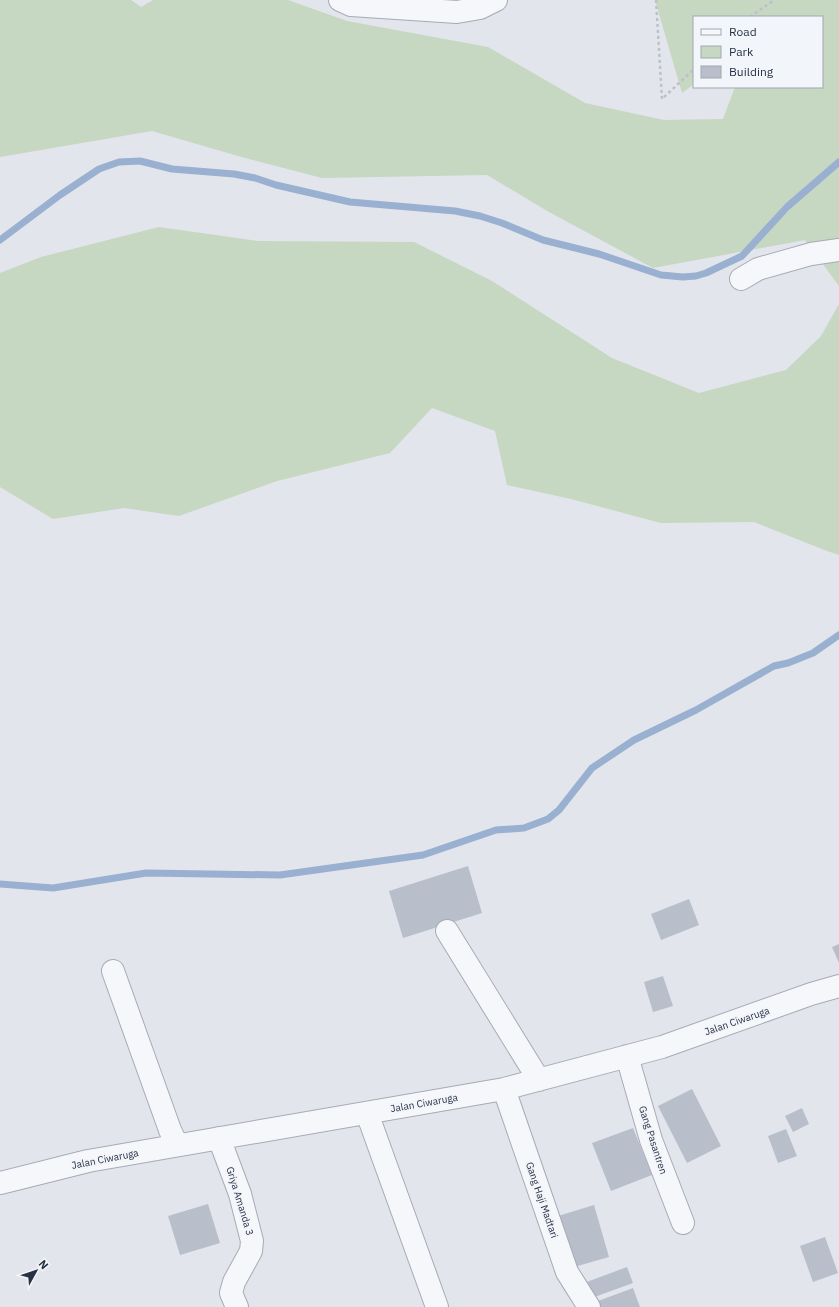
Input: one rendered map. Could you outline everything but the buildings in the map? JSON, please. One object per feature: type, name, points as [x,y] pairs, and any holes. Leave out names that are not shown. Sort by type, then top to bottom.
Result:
[{"type":"street","points":[[340,0],[351,5],[455,6],[480,8],[496,0]]},
{"type":"street","points":[[741,279],[758,269],[811,254],[839,250]]},
{"type":"street","points":[[447,931],[539,1080]]},
{"type":"street","points":[[112,971],[170,1130],[177,1145]]},
{"type":"street","name":"Jalan Ciwaruga","points":[[0,1183],[88,1161],[504,1089],[662,1047],[811,994],[839,986]]},
{"type":"street","name":"Gang Pasantren","points":[[627,1056],[651,1140],[683,1223]]},
{"type":"street","name":"Gang Haji Madtari","points":[[504,1089],[567,1272],[589,1307]]},
{"type":"street","points":[[367,1113],[437,1307]]},
{"type":"street","name":"Griya Amanda 3","points":[[219,1138],[240,1194],[252,1241],[251,1251],[234,1282],[232,1293],[237,1307]]},
{"type":"path","points":[[656,0],[662,99],[693,70]]},
{"type":"path","points":[[751,16],[774,0]]},
{"type":"green space","points":[[0,0],[131,0],[141,7],[153,0],[288,0],[347,21],[488,47],[585,103],[664,120],[723,119],[735,88],[823,88],[823,16],[693,16],[693,85],[682,93],[655,0],[839,0],[839,286],[805,240],[653,268],[549,212],[487,175],[322,178],[245,158],[152,131],[0,157]]},
{"type":"green space","points":[[159,227],[258,241],[414,242],[492,281],[612,358],[699,393],[786,370],[821,336],[839,304],[839,555],[754,522],[661,523],[571,499],[507,485],[495,431],[432,408],[390,453],[277,481],[179,516],[124,508],[53,519],[0,487],[0,273],[41,257]]},
{"type":"waterway","points":[[0,240],[60,195],[99,169],[119,162],[140,161],[172,169],[234,174],[255,178],[276,185],[350,202],[455,211],[480,216],[502,223],[543,240],[599,254],[661,275],[683,277],[696,276],[706,273],[742,256],[787,207],[839,162]]},
{"type":"waterway","points":[[0,884],[53,888],[146,873],[280,875],[423,855],[496,830],[524,828],[548,819],[559,810],[592,768],[634,740],[696,710],[774,666],[788,663],[813,653],[839,635]]}]
